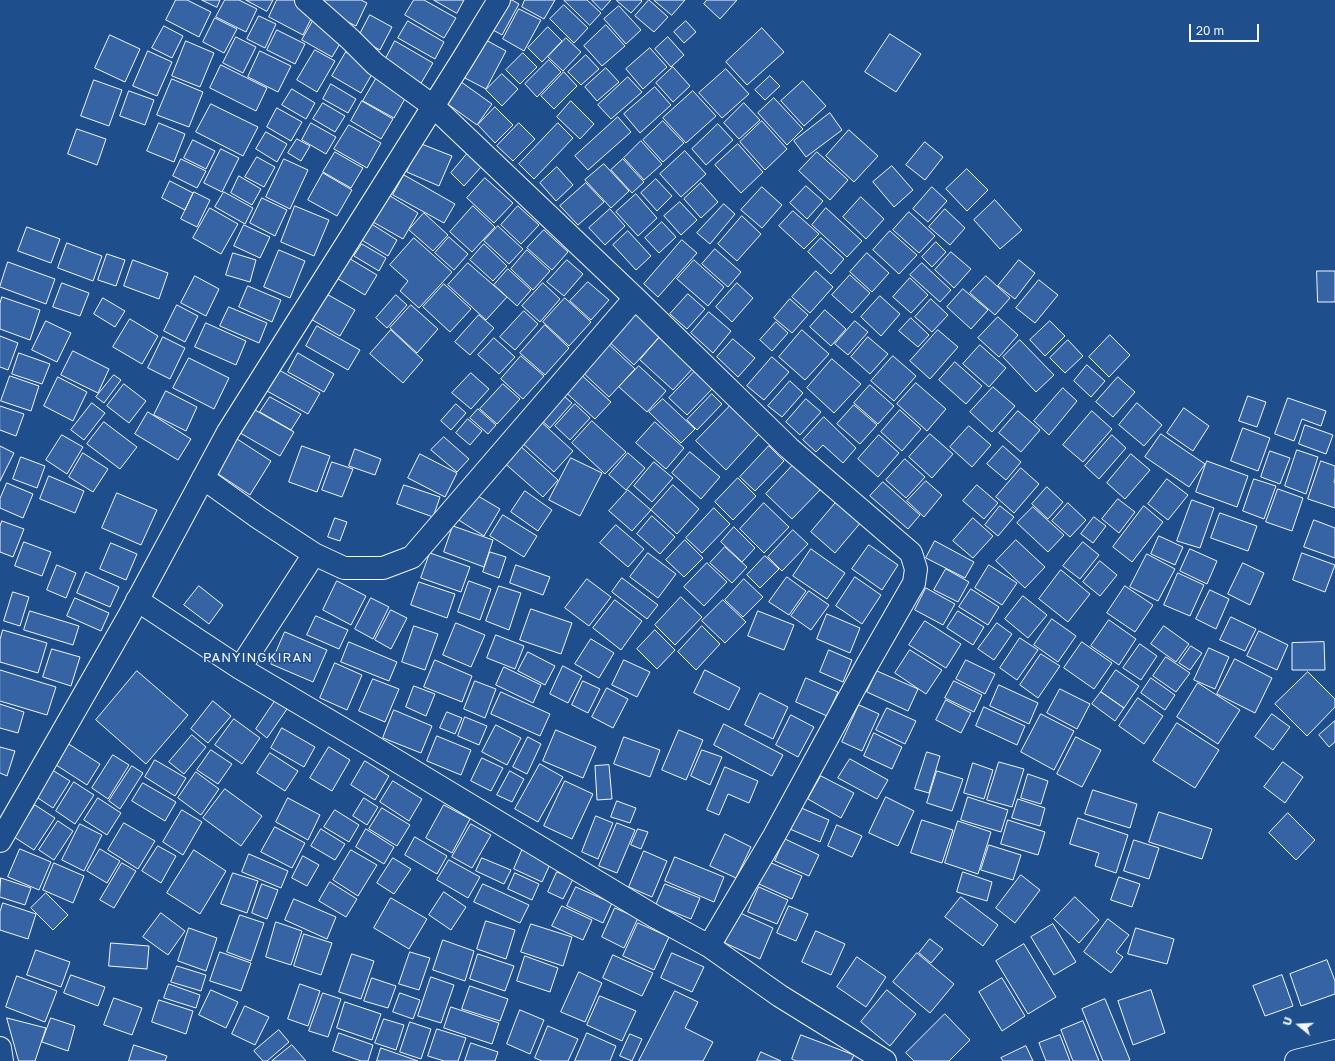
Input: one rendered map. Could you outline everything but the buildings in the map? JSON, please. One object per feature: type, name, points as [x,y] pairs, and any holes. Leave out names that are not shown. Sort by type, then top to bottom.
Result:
[{"type":"street","points":[[306,0],[350,39],[375,64],[433,106],[635,298],[788,448],[911,553],[916,569],[914,583],[774,836],[709,946]]},
{"type":"street","points":[[0,841],[137,600],[228,432],[499,0]]},
{"type":"street","points":[[203,478],[259,518],[314,554],[344,568],[383,568],[412,557],[635,298]]},
{"type":"street","points":[[240,668],[314,554]]},
{"type":"street","points":[[137,600],[240,668],[654,916],[709,946],[780,996],[885,1061]]},
{"type":"street","points":[[0,1048],[2,1061]]},
{"type":"street","points":[[1296,1061],[1335,1051]]},
{"type":"district","name":"PANYINGKIRAN","points":[[258,658]]}]
